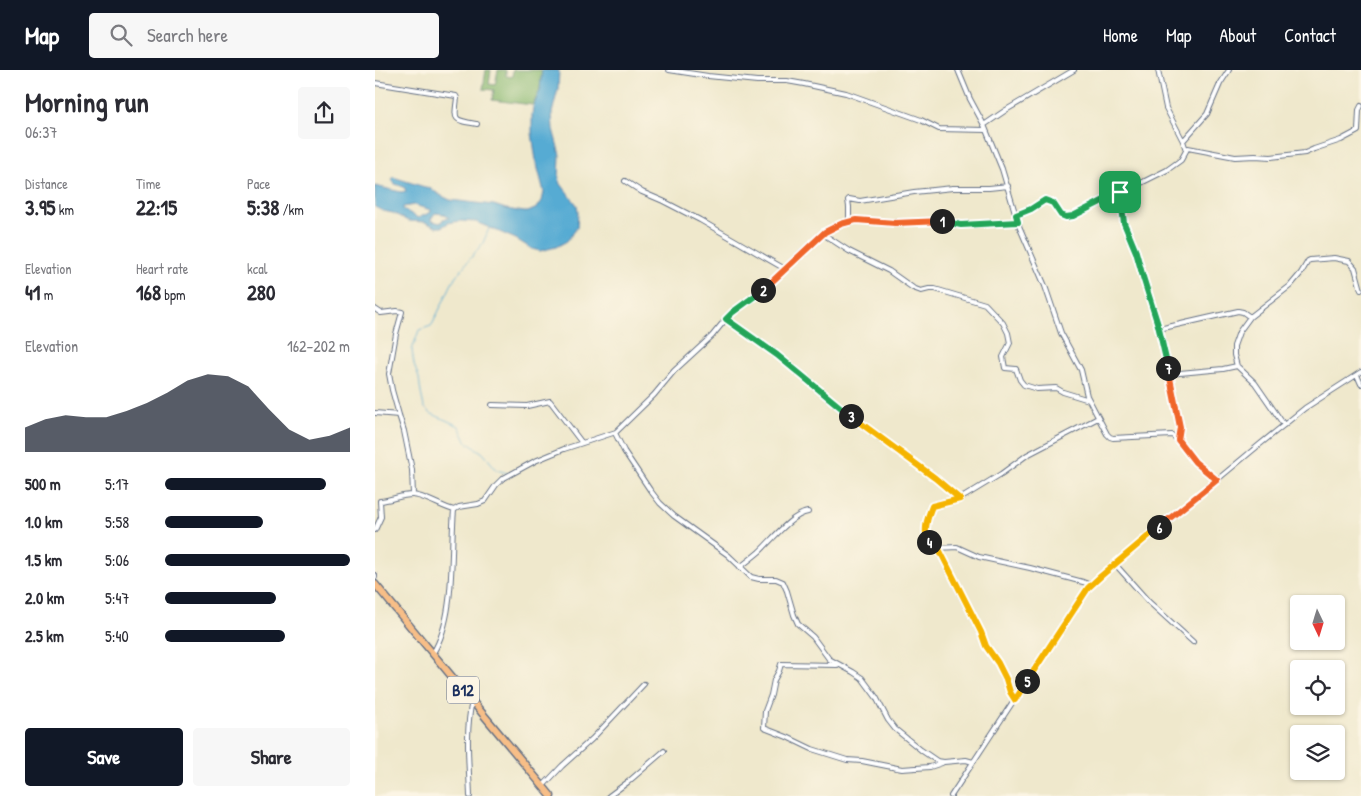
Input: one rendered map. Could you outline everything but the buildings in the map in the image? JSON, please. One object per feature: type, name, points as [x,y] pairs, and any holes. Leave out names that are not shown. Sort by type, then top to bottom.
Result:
[{"type":"highway","name":"B12","points":[[375,584],[551,796]]},
{"type":"street","points":[[669,70],[744,80],[804,84],[846,93],[938,128],[986,130]]},
{"type":"street","points":[[958,70],[970,99],[984,125],[1008,186],[1018,222],[1045,286],[1061,333],[1082,373],[1089,400],[1104,429],[1110,437],[1175,436],[1195,462],[1217,480]]},
{"type":"street","points":[[984,125],[1074,70]]},
{"type":"street","points":[[1016,215],[1046,200],[1053,203],[1061,215],[1071,216],[1167,170],[1183,157],[1186,150],[1166,108],[1157,70]]},
{"type":"street","points":[[1183,141],[1207,114],[1220,84],[1229,70]]},
{"type":"street","points":[[375,83],[456,96],[455,115],[457,118],[464,122],[477,124]]},
{"type":"street","points":[[1186,150],[1190,148],[1240,158],[1303,153],[1339,141],[1358,132],[1361,106]]},
{"type":"street","points":[[625,181],[642,192],[700,220],[785,269]]},
{"type":"street","points":[[849,221],[849,199],[863,201],[914,192],[953,188],[1008,186]]},
{"type":"street","points":[[1120,192],[1125,226],[1136,252],[1159,329],[1180,427],[1178,440]]},
{"type":"street","points":[[454,510],[459,507],[485,502],[496,485],[507,475],[542,458],[615,433],[655,395],[674,371],[733,312],[761,292],[823,234],[835,226],[849,221],[861,220],[895,223],[942,221],[961,225],[1018,222]]},
{"type":"street","points":[[823,234],[849,251],[889,271],[908,286],[917,290],[935,289],[986,305],[1003,323],[1008,333],[1010,344],[1004,356],[1005,368],[1015,369],[1021,382],[1028,386],[1038,389],[1056,388],[1089,400]]},
{"type":"street","points":[[1284,425],[1255,383],[1237,366],[1234,355],[1235,343],[1240,330],[1250,316],[1290,286],[1310,260],[1334,258],[1349,261],[1355,268],[1361,290]]},
{"type":"street","points":[[375,309],[381,314],[401,312],[389,373],[412,470],[413,495]]},
{"type":"street","points":[[1159,329],[1241,311],[1250,316]]},
{"type":"street","points":[[726,319],[777,355],[838,406],[935,478],[960,499]]},
{"type":"street","points":[[1169,374],[1237,366]]},
{"type":"street","points":[[951,796],[1091,585],[1284,425],[1320,398],[1359,374],[1361,384]]},
{"type":"street","points":[[492,405],[527,406],[550,401],[582,443]]},
{"type":"street","points":[[375,413],[399,414]]},
{"type":"street","points":[[1015,700],[998,663],[986,646],[974,617],[938,548],[929,542],[926,535],[931,506],[960,499],[1001,474],[1027,455],[1098,418]]},
{"type":"street","points":[[615,433],[624,451],[660,503],[682,522],[728,555],[753,578],[776,579],[783,582],[796,621],[815,639],[827,658],[862,678],[895,728],[928,756],[944,762]]},
{"type":"street","points":[[375,530],[381,517],[380,501],[413,495],[454,510]]},
{"type":"street","points":[[433,654],[440,638],[449,599],[454,510]]},
{"type":"street","points":[[740,567],[792,521],[802,513],[808,512]]},
{"type":"street","points":[[938,548],[957,547],[979,557],[1030,568],[1091,585]]},
{"type":"street","points":[[1115,564],[1149,602],[1193,642]]},
{"type":"street","points":[[839,665],[781,664],[765,711],[764,728],[812,749],[847,760],[902,769],[930,767],[944,762],[966,760],[973,762]]},
{"type":"street","points":[[543,786],[592,739],[644,684]]},
{"type":"street","points":[[471,796],[468,720],[472,701]]},
{"type":"street","points":[[609,796],[664,751]]},
{"type":"green space","points":[[486,70],[491,70],[489,84],[495,85],[498,70],[506,70],[506,76],[512,77],[513,70],[542,70],[540,90],[533,105],[492,100],[494,90],[483,89]]},
{"type":"water","points":[[542,70],[559,70],[558,89],[552,113],[553,129],[560,155],[559,178],[561,184],[577,205],[578,213],[577,227],[567,241],[556,247],[540,251],[476,222],[460,221],[436,227],[425,222],[408,221],[393,213],[375,207],[375,186],[401,192],[406,191],[404,187],[395,184],[392,180],[393,177],[431,189],[450,200],[494,205],[524,212],[537,208],[542,201],[544,192],[536,161],[532,133],[532,115],[540,90]],"holes":[[[414,205],[431,210],[431,212],[418,218],[403,209],[403,207]],[[435,213],[444,214],[449,218],[443,219],[441,223],[431,221]]]},
{"type":"waterway","points":[[490,226],[483,243],[455,277],[431,326],[419,330],[412,350],[424,407],[430,413],[459,426],[468,443],[483,453],[497,470],[507,473]]},
{"type":"route","points":[[1120,192],[1124,223],[1136,252],[1165,352],[1175,410],[1180,427],[1178,440],[1195,462],[1217,480],[1088,588],[1015,700],[998,663],[986,646],[981,632],[939,549],[926,538],[928,518],[932,506],[960,499],[947,487],[838,406],[759,341],[726,319],[775,280],[802,252],[825,232],[849,221],[861,220],[895,223],[942,221],[961,225],[1018,222],[1016,215],[1035,207],[1045,200],[1053,203],[1061,215],[1069,217],[1120,192]]}]
